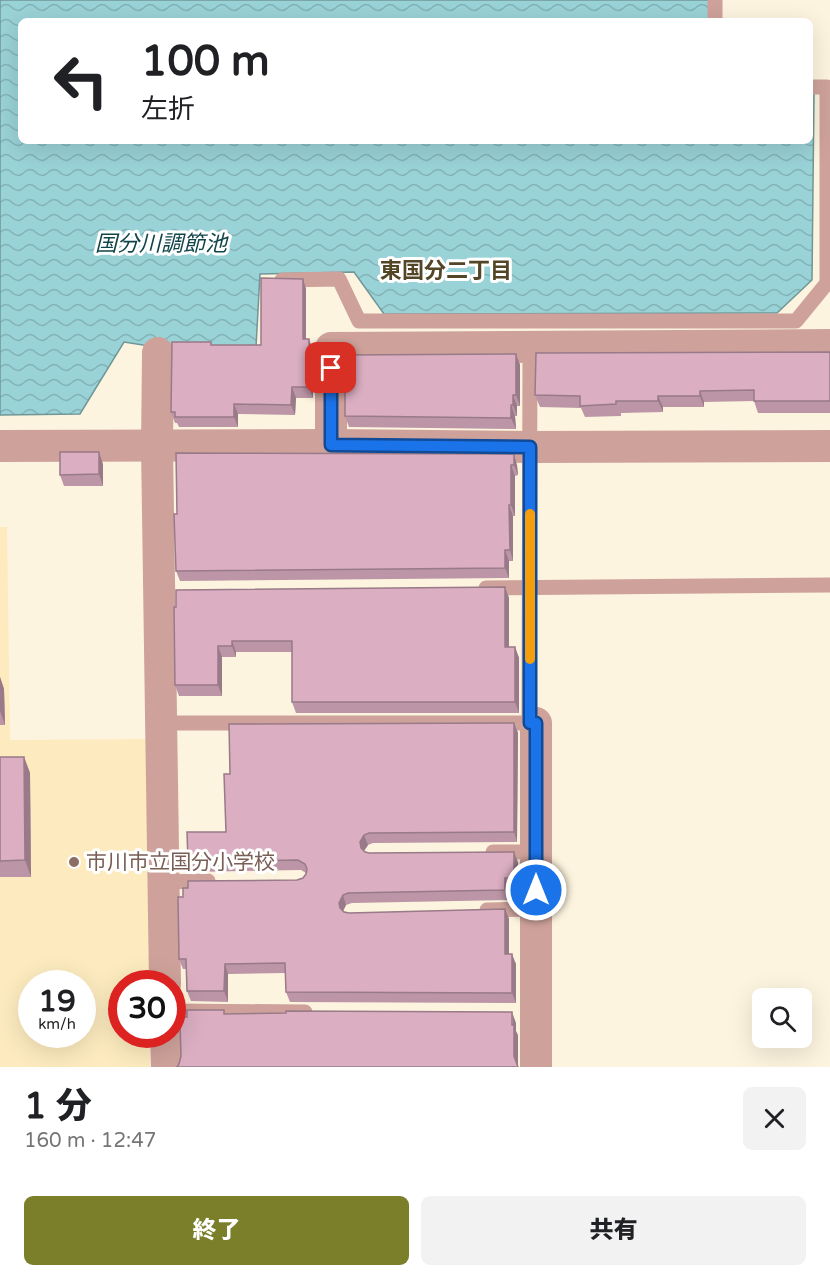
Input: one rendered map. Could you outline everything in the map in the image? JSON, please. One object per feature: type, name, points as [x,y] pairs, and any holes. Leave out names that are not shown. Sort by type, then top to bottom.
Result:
[{"type":"street","points":[[331,445],[331,348],[830,345]]},
{"type":"street","points":[[158,354],[157,446],[165,591],[161,723],[165,970]]},
{"type":"street","points":[[0,446],[830,446]]},
{"type":"street","points":[[533,723],[536,909],[530,1013],[536,1067]]},
{"type":"street","points":[[166,1048],[167,1067]]},
{"type":"lane","points":[[715,0],[715,18]]},
{"type":"lane","points":[[276,280],[339,279],[359,321],[796,321],[827,283],[827,87],[813,87]]},
{"type":"lane","points":[[161,723],[533,723],[530,587],[530,347]]},
{"type":"lane","points":[[470,588],[830,585]]},
{"type":"lane","points":[[478,852],[536,852]]},
{"type":"lane","points":[[163,882],[221,881]]},
{"type":"lane","points":[[467,911],[536,909]]},
{"type":"lane","points":[[186,1011],[325,1012]]},
{"type":"shaded area","name":"市川市立国分小学校","points":[[0,527],[7,527],[10,740],[146,739],[149,970],[108,970],[108,1048],[150,1048],[150,1067],[0,1067]]},
{"type":"water","name":"国分川調節池","points":[[0,0],[710,0],[709,18],[18,18],[18,144],[813,144],[814,93],[812,280],[777,313],[384,314],[354,272],[260,274],[256,347],[143,345],[124,342],[80,414],[0,415]]},
{"type":"building","points":[[261,278],[303,279],[303,339],[309,339],[309,387],[292,387],[291,405],[234,404],[234,417],[175,417],[175,412],[171,412],[172,342],[261,345]]},
{"type":"building","points":[[830,352],[830,401],[754,401],[754,390],[700,391],[700,396],[658,396],[658,401],[616,401],[616,404],[580,406],[580,396],[535,395],[536,353]]},
{"type":"building","points":[[516,354],[516,395],[513,395],[511,418],[345,416],[345,355]]},
{"type":"building","points":[[60,452],[99,452],[99,474],[60,475]]},
{"type":"building","points":[[176,453],[514,454],[514,465],[511,465],[511,505],[509,505],[510,550],[505,550],[505,568],[176,571],[174,514],[177,514]]},
{"type":"building","points":[[505,587],[505,647],[515,647],[515,702],[292,702],[292,641],[232,641],[232,646],[218,646],[218,685],[175,685],[174,607],[176,607],[176,590]]},
{"type":"building","points":[[514,723],[514,832],[369,833],[364,835],[360,842],[361,848],[369,853],[514,852],[514,878],[505,878],[505,890],[348,893],[343,895],[339,903],[344,912],[349,913],[505,909],[505,954],[512,954],[512,993],[286,992],[285,963],[225,964],[224,991],[187,991],[186,959],[179,959],[178,897],[183,897],[183,888],[188,888],[188,881],[297,880],[303,878],[307,869],[305,864],[298,860],[188,862],[187,832],[226,832],[224,774],[230,774],[229,724]]},
{"type":"building","points":[[0,757],[24,757],[25,860],[0,861]]},
{"type":"building","points":[[187,1010],[224,1010],[224,1014],[286,1013],[286,1011],[512,1012],[514,1056],[518,1067],[177,1067],[181,1048],[186,1048]]},
{"type":"slow traffic","points":[[530,514],[530,659]]},
{"type":"place","name":"市川市立国分小学校","points":[[74,862]]},
{"type":"district","name":"東国分二丁目","points":[[446,270]]},
{"type":"route","points":[[331,368],[331,445],[530,447],[530,723],[536,723],[536,890]]}]
